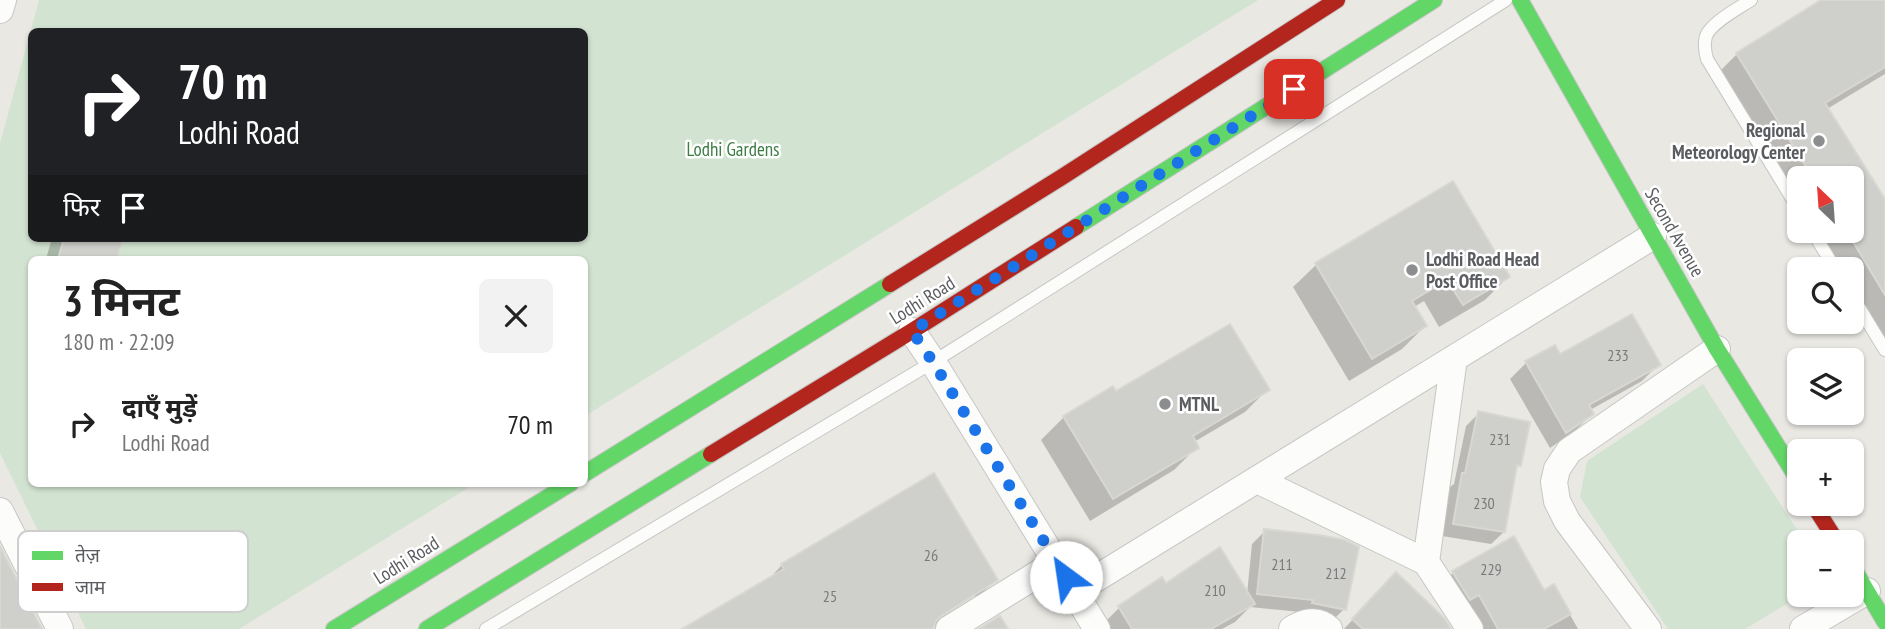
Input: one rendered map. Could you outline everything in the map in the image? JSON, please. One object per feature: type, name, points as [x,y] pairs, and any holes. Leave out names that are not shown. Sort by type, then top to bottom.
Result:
[{"type":"main road","name":"Lodhi Road","points":[[588,472],[1062,177],[1336,0]]},
{"type":"main road","name":"Lodhi Road","points":[[429,628],[912,331],[1434,0]]},
{"type":"main road","name":"Second Avenue","points":[[1520,0],[1717,349],[1787,462]]},
{"type":"main road","name":"Lodhi Road","points":[[334,629],[565,487]]},
{"type":"main road","points":[[1864,586],[1885,622]]},
{"type":"street","points":[[0,10],[3,0]]},
{"type":"street","points":[[1074,592],[1653,236]]},
{"type":"street","points":[[912,331],[1097,629]]},
{"type":"street","points":[[1648,629],[1567,521],[1557,501],[1554,482],[1557,468],[1569,451],[1717,349]]},
{"type":"street","points":[[1426,562],[1454,358]]},
{"type":"street","points":[[1257,480],[1426,562],[1471,629]]},
{"type":"street","points":[[0,511],[18,546]]},
{"type":"street","points":[[949,629],[1057,562]]},
{"type":"street","points":[[1803,629],[1867,591]]},
{"type":"street","points":[[51,612],[60,629]]},
{"type":"street","points":[[1292,629],[1312,621],[1324,624],[1329,629]]},
{"type":"lane","points":[[486,629],[933,362],[1506,0]]},
{"type":"lane","points":[[1751,0],[1715,24],[1707,34],[1704,46],[1707,59],[1787,190]]},
{"type":"lane","points":[[1864,316],[1885,350]]},
{"type":"green space","name":"Lodhi Gardens","points":[[39,0],[1258,0],[588,414],[588,256],[28,256],[28,487],[470,487],[239,629],[86,629],[78,612],[248,612],[248,531],[38,531],[0,453],[0,143],[28,40],[28,242],[588,242],[588,28],[31,28]]},
{"type":"green space","points":[[1703,384],[1797,530],[1787,530],[1787,604],[1745,629],[1668,629],[1580,497],[1587,461]]},
{"type":"building","name":"Regional Meteorology Center","points":[[1821,0],[1885,0],[1885,67],[1825,103],[1885,199],[1885,295],[1854,243],[1864,243],[1864,166],[1806,166],[1736,53]]},
{"type":"building","name":"Lodhi Road Head Post Office","points":[[1453,181],[1510,277],[1463,305],[1447,280],[1412,301],[1427,326],[1372,359],[1315,263]]},
{"type":"building","points":[[63,242],[122,242],[118,256],[59,256]]},
{"type":"building","points":[[1632,314],[1661,365],[1589,405],[1594,414],[1566,433],[1525,361],[1555,345],[1560,354]]},
{"type":"building","name":"MTNL","points":[[1230,324],[1270,390],[1193,436],[1199,448],[1113,499],[1063,416],[1113,386],[1116,391]]},
{"type":"building","points":[[1478,411],[1530,422],[1521,466],[1517,465],[1505,532],[1453,524],[1462,473],[1465,473]]},
{"type":"building","points":[[934,473],[998,580],[941,616],[933,629],[682,629],[784,569],[781,564]]},
{"type":"building","points":[[1264,529],[1319,535],[1345,540],[1359,547],[1346,610],[1312,603],[1313,600],[1257,594]]},
{"type":"building","points":[[1514,536],[1544,590],[1554,584],[1571,614],[1544,629],[1498,629],[1479,595],[1470,600],[1452,571]]},
{"type":"building","points":[[0,546],[18,582],[18,612],[33,612],[42,629],[0,629]]},
{"type":"building","points":[[1220,547],[1255,604],[1211,629],[1132,629],[1118,606],[1162,577],[1166,583]]},
{"type":"building","points":[[1396,572],[1444,618],[1451,629],[1363,629],[1352,619]]},
{"type":"building","points":[[1000,616],[1008,629],[979,629]]},
{"type":"traffic: fast","points":[[1076,227],[1434,0]]},
{"type":"traffic: fast","points":[[1520,0],[1717,349],[1787,462]]},
{"type":"traffic: fast","points":[[588,472],[890,284]]},
{"type":"traffic: fast","points":[[427,629],[711,454]]},
{"type":"traffic: fast","points":[[334,629],[565,487]]},
{"type":"traffic: fast","points":[[1864,586],[1885,622]]},
{"type":"traffic: jam","points":[[890,284],[1337,0]]},
{"type":"traffic: jam","points":[[711,454],[1076,227]]},
{"type":"traffic: jam","points":[[1821,516],[1829,530]]},
{"type":"place","name":"Regional Meteorology Center","points":[[1819,141]]},
{"type":"place","name":"Lodhi Road Head Post Office","points":[[1412,270]]},
{"type":"place","name":"MTNL","points":[[1165,404]]},
{"type":"route","points":[[1066,577],[912,331],[1294,89]]}]
